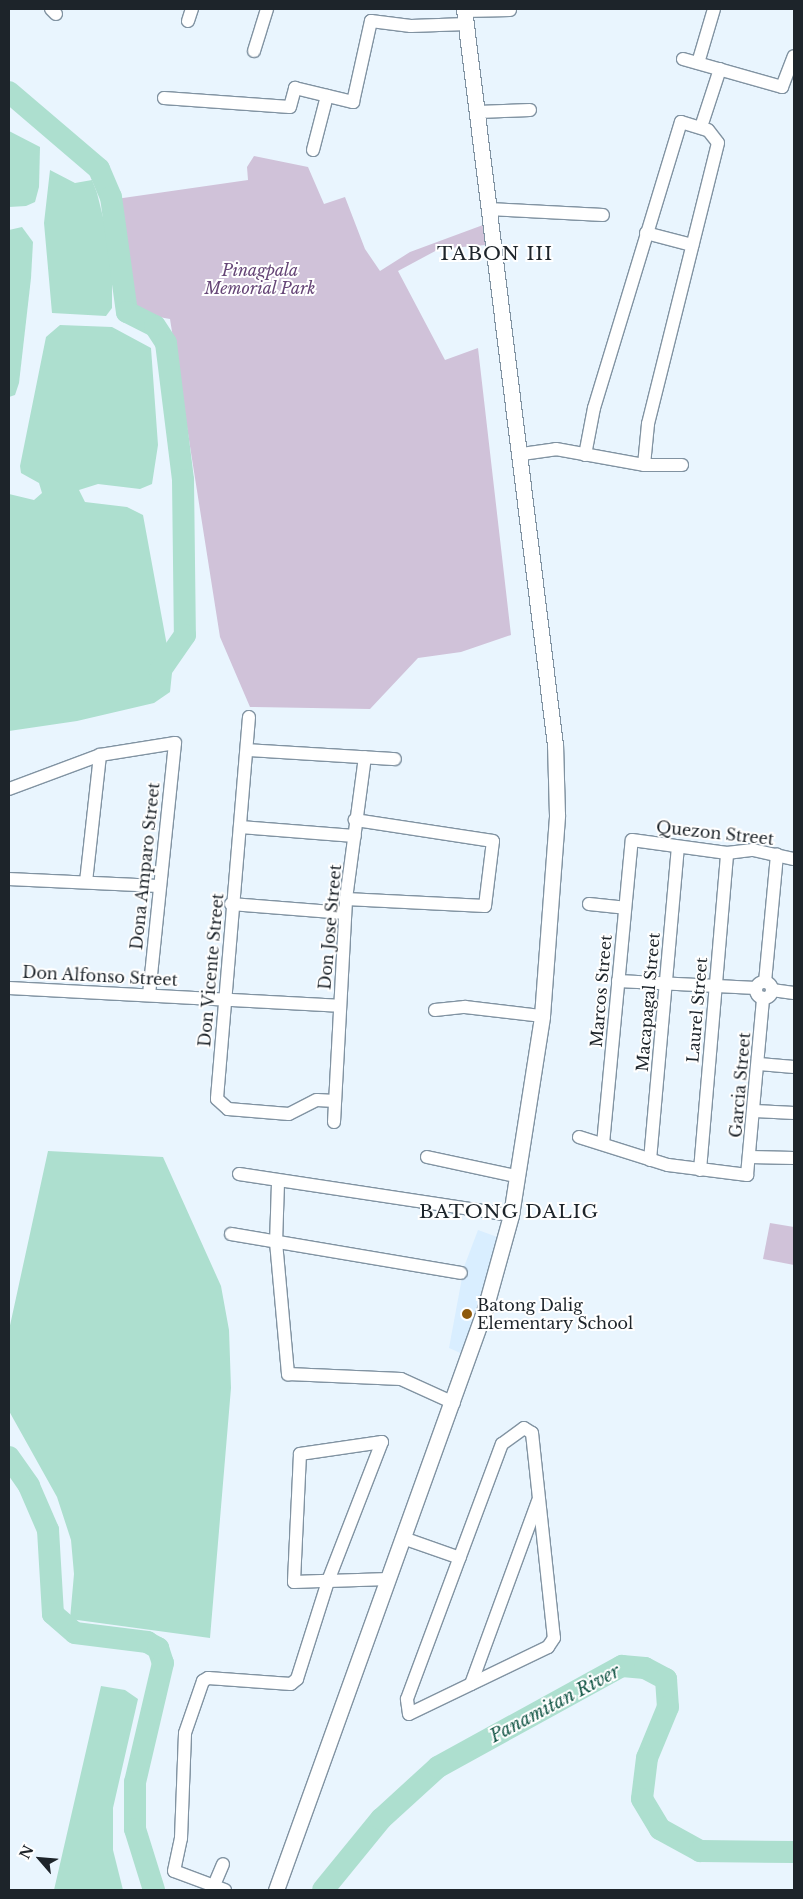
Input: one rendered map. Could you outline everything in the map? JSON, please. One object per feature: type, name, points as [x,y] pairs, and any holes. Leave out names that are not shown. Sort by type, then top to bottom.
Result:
[{"type":"street","points":[[254,52],[267,9]]},
{"type":"street","points":[[698,63],[714,9]]},
{"type":"street","points":[[164,98],[290,107],[295,88],[353,102],[370,21],[411,26],[465,15],[510,10]]},
{"type":"street","points":[[276,1890],[403,1538],[454,1403],[511,1215],[542,1016],[556,823],[555,745],[522,454],[465,15]]},
{"type":"street","points":[[683,59],[784,87],[794,56]]},
{"type":"street","points":[[701,127],[720,69]]},
{"type":"street","points":[[313,150],[327,96]]},
{"type":"street","points":[[478,112],[530,110]]},
{"type":"street","points":[[584,455],[677,125],[701,127],[718,143],[648,424],[644,466]]},
{"type":"street","points":[[489,209],[603,215]]},
{"type":"street","points":[[646,233],[692,245]]},
{"type":"street","points":[[522,454],[556,450],[644,466],[682,465]]},
{"type":"street","name":"Don Vicente Street","points":[[249,717],[248,750],[231,904],[217,1099],[221,1105],[289,1114],[317,1100],[335,1100]]},
{"type":"street","name":"Dona Amparo Street","points":[[100,756],[175,743],[158,886],[149,993]]},
{"type":"street","points":[[248,750],[395,759]]},
{"type":"street","points":[[9,788],[100,756],[86,882]]},
{"type":"street","name":"Don Jose Street","points":[[334,1122],[346,900],[365,757]]},
{"type":"street","points":[[346,900],[485,906],[493,841],[356,820]]},
{"type":"street","points":[[240,827],[355,836]]},
{"type":"street","name":"Quezon Street","points":[[632,840],[727,853],[753,850],[794,859]]},
{"type":"street","name":"Marcos Street","points":[[603,1144],[632,840]]},
{"type":"street","name":"Macapagal Street","points":[[650,1160],[678,847]]},
{"type":"street","name":"Laurel Street","points":[[700,1170],[727,853]]},
{"type":"street","name":"Garcia Street","points":[[700,1170],[748,1175],[778,855]]},
{"type":"street","points":[[9,879],[158,886]]},
{"type":"street","points":[[231,904],[345,913]]},
{"type":"street","points":[[589,904],[625,908]]},
{"type":"street","points":[[618,981],[764,989],[794,993]]},
{"type":"street","name":"Don Alfonso Street","points":[[9,988],[149,993],[339,1006]]},
{"type":"street","points":[[435,1010],[465,1007],[542,1016]]},
{"type":"street","points":[[758,1064],[794,1067]]},
{"type":"street","points":[[755,1111],[794,1113]]},
{"type":"street","points":[[580,1138],[650,1160],[700,1170]]},
{"type":"street","points":[[427,1156],[516,1176]]},
{"type":"street","points":[[750,1157],[794,1158]]},
{"type":"street","points":[[240,1174],[278,1183],[511,1215]]},
{"type":"street","points":[[278,1183],[276,1242],[288,1374],[401,1379],[454,1403]]},
{"type":"street","points":[[231,1234],[461,1273]]},
{"type":"street","points":[[524,1428],[532,1433],[539,1499],[554,1638],[548,1647],[471,1684],[417,1713],[406,1710],[502,1444],[524,1428]]},
{"type":"street","points":[[223,1864],[217,1889],[174,1871],[181,1838],[185,1733],[203,1681],[291,1684],[297,1679],[328,1581],[382,1442],[380,1440],[300,1454],[294,1582],[328,1581],[389,1579]]},
{"type":"street","points":[[471,1684],[539,1499]]},
{"type":"street","points":[[403,1538],[460,1558]]},
{"type":"shaded area","points":[[9,131],[40,147],[39,187],[35,202],[26,206],[9,207]]},
{"type":"shaded area","points":[[50,170],[75,183],[92,180],[97,193],[112,253],[112,308],[106,316],[52,313],[44,223]]},
{"type":"shaded area","points":[[22,227],[33,242],[31,278],[19,383],[15,395],[9,397],[9,230]]},
{"type":"shaded area","points":[[60,325],[112,327],[151,348],[158,445],[152,484],[140,489],[98,484],[79,490],[85,502],[127,507],[143,515],[172,673],[170,692],[154,703],[77,721],[9,731],[9,494],[34,500],[42,493],[39,483],[21,473],[20,466],[46,337]]},
{"type":"shaded area","points":[[48,1151],[163,1157],[221,1286],[229,1330],[231,1388],[210,1638],[70,1619],[74,1574],[71,1540],[57,1497],[9,1411],[9,1330]]},
{"type":"shaded area","name":"Batong Dalig Elementary School","points":[[478,1230],[500,1238],[465,1355],[449,1348],[464,1267]]},
{"type":"shaded area","points":[[101,1686],[125,1690],[138,1699],[113,1808],[113,1850],[123,1890],[54,1890]]},
{"type":"green space","name":"Pinagpala Memorial Park","points":[[254,156],[308,167],[324,204],[345,197],[365,249],[380,271],[410,252],[483,225],[486,245],[439,249],[398,271],[445,360],[478,348],[511,635],[461,652],[418,658],[370,709],[250,707],[220,637],[170,319],[132,312],[116,199],[248,180],[247,167]]},
{"type":"green space","points":[[770,1223],[794,1227],[794,1265],[763,1259]]},
{"type":"waterway","points":[[9,92],[99,169],[111,197],[127,312],[155,326],[166,343],[183,480],[185,635],[160,671]]},
{"type":"waterway","name":"Panamitan River","points":[[9,1457],[29,1486],[48,1530],[53,1614],[75,1633],[147,1642],[158,1648],[163,1663],[135,1782],[135,1829],[154,1890]]},
{"type":"waterway","name":"Panamitan River","points":[[323,1890],[381,1819],[438,1767],[622,1666],[645,1668],[666,1679],[668,1707],[647,1758],[642,1799],[660,1829],[700,1851],[794,1852]]},
{"type":"place","name":"Batong Dalig Elementary School","points":[[467,1314]]},
{"type":"district","name":"TABON III","points":[[495,254]]},
{"type":"district","name":"BATONG DALIG","points":[[509,1212]]}]
